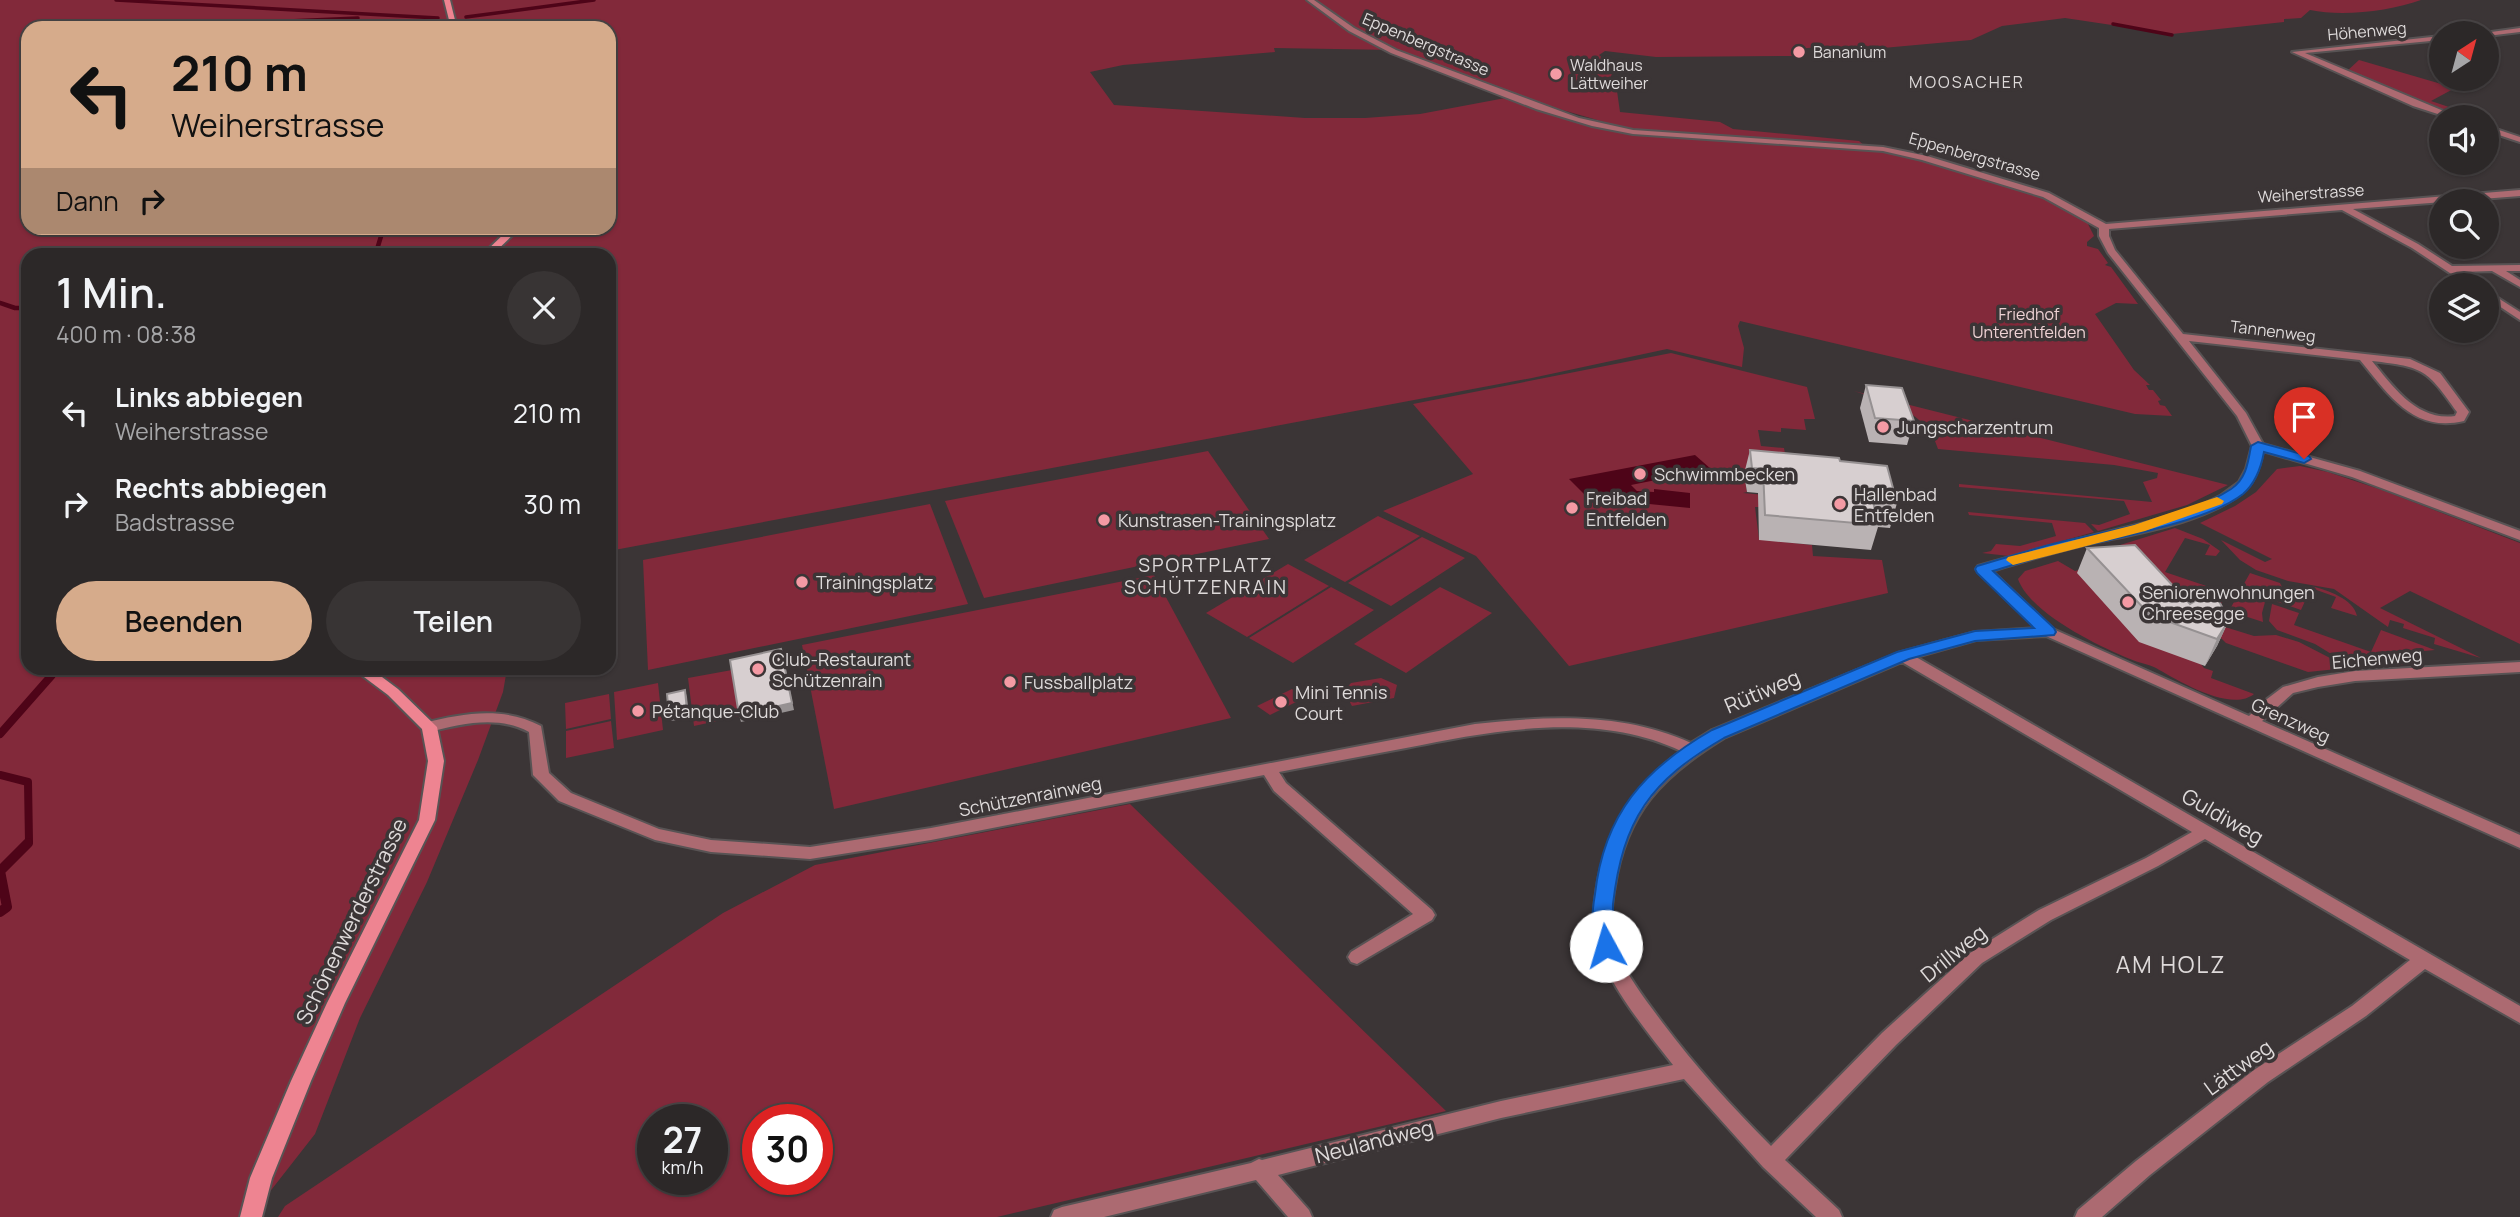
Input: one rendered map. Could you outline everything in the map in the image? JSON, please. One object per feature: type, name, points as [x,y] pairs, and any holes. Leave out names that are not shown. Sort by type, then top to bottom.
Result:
[{"type":"street","points":[[446,0],[451,21]]},
{"type":"street","name":"Eppenbergstrasse","points":[[1310,0],[1340,25],[1388,51],[1592,125],[1633,132],[1883,149],[1924,158],[2046,195],[2104,227]]},
{"type":"street","points":[[2499,33],[2520,30]]},
{"type":"street","points":[[2499,34],[2520,39]]},
{"type":"street","name":"Höhenweg","points":[[2429,39],[2296,52],[2429,108]]},
{"type":"street","points":[[2499,132],[2520,140]]},
{"type":"street","name":"Weiherstrasse","points":[[2104,227],[2520,193]]},
{"type":"street","points":[[2346,209],[2415,246],[2456,273]]},
{"type":"street","points":[[2048,632],[1983,569],[2058,547],[2140,528],[2205,507],[2238,491],[2253,472],[2258,446],[2242,415],[2111,251],[2104,236],[2104,227]]},
{"type":"street","points":[[494,248],[508,235]]},
{"type":"street","points":[[2450,269],[2520,268]]},
{"type":"street","points":[[2494,269],[2520,285]]},
{"type":"street","points":[[2499,302],[2520,317]]},
{"type":"street","name":"Tannenweg","points":[[2179,337],[2363,357],[2422,366],[2436,375],[2463,412],[2460,419],[2452,422],[2419,417],[2363,357]]},
{"type":"street","points":[[2258,446],[2356,474],[2520,536]]},
{"type":"street","name":"Rütiweg","points":[[1831,1217],[1770,1161],[1688,1070],[1636,1002],[1606,946],[1602,914],[1611,854],[1620,827],[1644,791],[1692,750],[1718,734],[1903,656],[1975,636],[2048,632]]},
{"type":"street","name":"Grenzweg","points":[[2048,632],[2520,842]]},
{"type":"street","name":"Guldiweg","points":[[1903,656],[2520,1016]]},
{"type":"street","name":"Eichenweg","points":[[2251,723],[2268,705],[2288,690],[2318,682],[2355,676],[2520,667]]},
{"type":"street","points":[[369,675],[393,692],[429,727]]},
{"type":"street","name":"Schützenrainweg","points":[[429,727],[472,718],[522,720],[536,730],[541,775],[565,797],[655,834],[753,851],[810,853],[931,834],[1475,729],[1527,723],[1595,725],[1658,733],[1692,750]]},
{"type":"street","name":"Schönenwerderstrasse","points":[[251,1217],[261,1178],[306,1070],[336,1003],[427,821],[436,761],[429,727]]},
{"type":"street","points":[[1268,768],[1280,786],[1426,915],[1357,957]]},
{"type":"street","name":"Drillweg","points":[[1770,1161],[1889,1039],[1976,958],[2045,915],[2152,862],[2204,832]]},
{"type":"street","name":"Lättweg","points":[[2086,1217],[2143,1168],[2261,1076],[2358,1011],[2423,960]]},
{"type":"street","name":"Neulandweg","points":[[1062,1217],[1185,1190],[1259,1168],[1476,1115],[1688,1070]]},
{"type":"street","points":[[1259,1168],[1301,1217]]},
{"type":"green space","name":"Friedhof Unterentfelden","points":[[0,0],[2421,0],[2366,12],[2310,10],[2301,18],[2284,19],[2284,22],[2172,34],[2065,18],[2002,26],[1971,40],[1872,49],[1832,46],[1796,49],[1794,56],[1656,57],[1605,51],[1599,55],[1614,68],[1610,79],[1617,91],[1620,112],[1720,122],[1733,129],[1859,141],[1866,147],[1646,134],[1538,103],[1629,135],[1883,149],[1924,158],[2046,195],[2083,214],[2094,236],[2087,242],[2087,246],[2098,249],[2108,263],[2105,265],[2111,267],[2138,304],[2116,303],[2095,314],[2134,370],[2150,385],[2146,385],[2149,390],[2153,390],[2161,400],[2158,401],[2160,405],[2165,406],[2172,416],[2135,414],[1740,321],[1738,326],[1744,348],[1742,367],[1667,349],[1532,378],[616,550],[616,248],[21,248],[21,675],[506,675],[503,692],[478,760],[427,882],[360,1018],[315,1134],[250,1217],[0,1217]],"holes":[[[1274,48],[1395,50],[1516,96],[1420,114],[1305,118],[1114,105],[1090,72],[1123,65],[1275,52]]]},
{"type":"green space","points":[[2359,60],[2429,80],[2429,91],[2449,91],[2431,101],[2443,105],[2429,105],[2429,108],[2346,72]]},
{"type":"green space","name":"Freibad Entfelden","points":[[1671,353],[1807,387],[1815,419],[1804,419],[1806,430],[1758,430],[1761,446],[1784,448],[1788,472],[1743,469],[1747,492],[1743,493],[1765,495],[1767,507],[1755,507],[1759,539],[1812,545],[1813,556],[1882,560],[1888,593],[1569,666],[1476,556],[1383,511],[1473,474],[1413,404]]},
{"type":"green space","points":[[1854,391],[2228,485],[2187,505],[2098,531],[2091,524],[2099,525],[2130,514],[2124,501],[1959,487],[1959,484],[2152,502],[2143,482],[2157,478],[2158,473],[2114,465],[1938,449],[1933,436],[1915,417],[1892,404]]},
{"type":"green space","name":"Kunstrasen-Trainingsplatz","points":[[1208,451],[1269,539],[984,598],[945,501]]},
{"type":"green space","points":[[2300,466],[2328,472],[2382,490],[2520,543],[2520,644],[2410,591],[2380,608],[2481,658],[2434,644],[2435,638],[2403,628],[2404,624],[2390,620],[2388,627],[2334,589],[2288,581],[2256,570],[2240,560],[2221,540],[2265,562],[2272,559],[2200,523],[2256,492],[2277,469]]},
{"type":"green space","name":"Trainingsplatz","points":[[930,504],[968,604],[648,670],[643,560]]},
{"type":"green space","points":[[1968,512],[2085,523],[2094,532],[2009,556],[1982,553],[1991,551],[1996,544],[2020,546],[2056,536],[2052,523],[1969,515]]},
{"type":"green space","points":[[1378,516],[1420,536],[1345,582],[1304,560]]},
{"type":"green space","points":[[2175,528],[2203,539],[2220,551],[2216,556],[2205,555],[2210,545],[2185,538],[2165,572],[2227,593],[2217,611],[2191,602],[2194,599],[2192,594],[2170,586],[2117,546]]},
{"type":"green space","points":[[1422,537],[1465,558],[1391,606],[1348,583]]},
{"type":"green space","points":[[2117,559],[2204,668],[2213,671],[2211,678],[2254,694],[2244,699],[2232,700],[2204,693],[2153,667],[2101,646],[2050,616],[2025,592],[2018,579],[2025,571],[2058,561],[2075,571]]},
{"type":"green space","points":[[1288,564],[1329,586],[1247,637],[1206,613]]},
{"type":"green space","points":[[2250,573],[2280,583],[2282,587],[2268,598],[2241,589]]},
{"type":"green space","name":"Fussballplatz","points":[[1154,575],[1231,718],[834,809],[802,645]]},
{"type":"green space","points":[[2311,586],[2345,600],[2357,616],[2331,608],[2336,597],[2311,588],[2301,610],[2275,601],[2294,588]]},
{"type":"green space","points":[[1331,587],[1374,610],[1293,663],[1249,638]]},
{"type":"green space","points":[[1440,587],[1492,613],[1406,673],[1354,644]]},
{"type":"green space","points":[[2239,593],[2265,602],[2263,622],[2229,611]]},
{"type":"green space","points":[[2272,604],[2299,613],[2294,625],[2371,652],[2381,630],[2435,650],[2402,653],[2414,664],[2354,668],[2315,644],[2277,630],[2269,621]]},
{"type":"green space","points":[[2225,627],[2254,636],[2276,635],[2299,642],[2332,659],[2337,669],[2308,672],[2226,643],[2217,634]]},
{"type":"green space","name":"Pétanque-Club","points":[[732,670],[740,716],[694,726],[688,678]]},
{"type":"green space","points":[[1381,678],[1397,685],[1394,698],[1352,706],[1344,691],[1351,683]]},
{"type":"green space","name":"Pétanque-Club","points":[[658,683],[663,730],[617,740],[614,692]]},
{"type":"green space","name":"Mini Tennis Court","points":[[1292,689],[1304,698],[1270,715],[1257,706]]},
{"type":"green space","name":"Pétanque-Club","points":[[609,694],[611,719],[566,729],[565,703]]},
{"type":"green space","name":"Pétanque-Club","points":[[611,721],[614,748],[566,758],[566,731]]},
{"type":"green space","points":[[1130,804],[1446,1111],[997,1217],[278,1217],[285,1206],[723,913],[815,865]]},
{"type":"shaded area","name":"Schwimmbecken","points":[[1695,455],[1711,469],[1631,485],[1637,491],[1654,492],[1654,489],[1690,493],[1690,508],[1588,498],[1569,479]]},
{"type":"building","points":[[1866,385],[1902,388],[1914,421],[1875,418]]},
{"type":"building","points":[[1750,450],[1839,458],[1840,461],[1887,466],[1897,503],[1873,501],[1878,525],[1765,515],[1763,469],[1752,468]]},
{"type":"building","points":[[2135,545],[2190,604],[2204,596],[2219,601],[2229,620],[2217,639],[2150,615],[2087,548]]},
{"type":"building","points":[[781,649],[792,703],[739,715],[730,660]]},
{"type":"building","points":[[685,690],[687,711],[669,715],[667,694]]},
{"type":"waterway","points":[[116,0],[438,18]]},
{"type":"waterway","points":[[466,17],[594,0]]},
{"type":"waterway","points":[[288,21],[358,18]]},
{"type":"waterway","points":[[2113,24],[2172,35]]},
{"type":"waterway","points":[[377,248],[381,235]]},
{"type":"waterway","points":[[0,303],[21,308]]},
{"type":"waterway","points":[[0,734],[52,675]]},
{"type":"waterway","points":[[0,775],[28,782],[29,842],[0,871],[7,907],[0,912]]},
{"type":"slow traffic","points":[[2013,560],[2140,528],[2217,501]]},
{"type":"place","name":"Bananium","points":[[1799,52]]},
{"type":"place","name":"Waldhaus Lättweiher","points":[[1556,74]]},
{"type":"place","name":"Jungscharzentrum","points":[[1883,427]]},
{"type":"place","name":"Schwimmbecken","points":[[1640,474]]},
{"type":"place","name":"Hallenbad Entfelden","points":[[1840,504]]},
{"type":"place","name":"Freibad Entfelden","points":[[1572,508]]},
{"type":"place","name":"Kunstrasen-Trainingsplatz","points":[[1104,520]]},
{"type":"place","name":"Trainingsplatz","points":[[802,582]]},
{"type":"place","name":"Seniorenwohnungen Chreesegge","points":[[2128,602]]},
{"type":"place","name":"Club-Restaurant Schützenrain","points":[[758,669]]},
{"type":"place","name":"Fussballplatz","points":[[1010,682]]},
{"type":"place","name":"Mini Tennis Court","points":[[1281,702]]},
{"type":"place","name":"Pétanque-Club","points":[[638,711]]},
{"type":"district","name":"MOOSACHER","points":[[1967,82]]},
{"type":"district","name":"SPORTPLATZ SCHÜTZENRAIN","points":[[1206,576]]},
{"type":"district","name":"AM HOLZ","points":[[2171,964]]},
{"type":"route","points":[[1606,946],[1602,914],[1611,854],[1620,827],[1644,791],[1692,750],[1718,734],[1903,656],[1975,636],[2048,632],[1983,569],[2058,547],[2140,528],[2205,507],[2238,491],[2253,472],[2258,446],[2304,459]]}]
